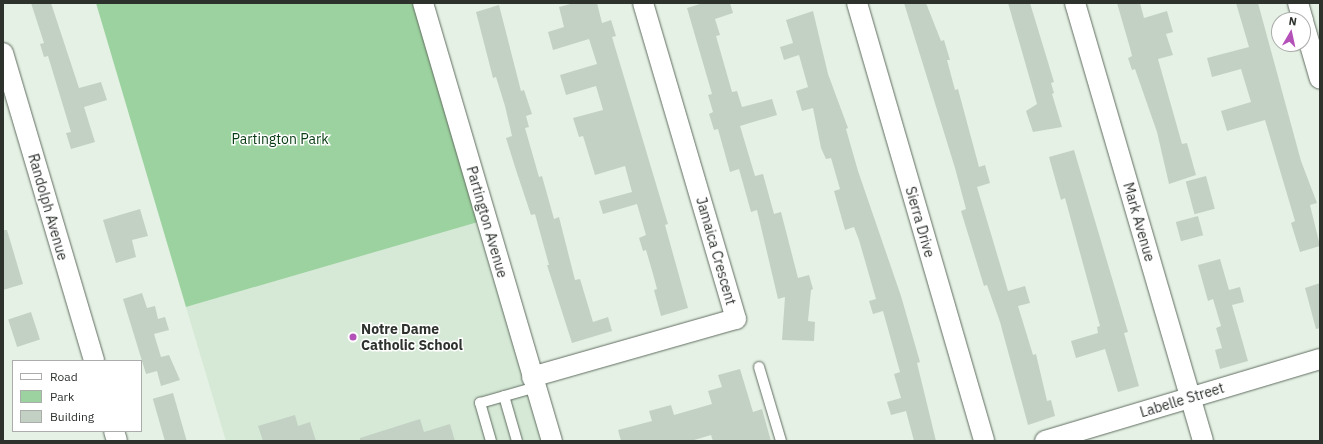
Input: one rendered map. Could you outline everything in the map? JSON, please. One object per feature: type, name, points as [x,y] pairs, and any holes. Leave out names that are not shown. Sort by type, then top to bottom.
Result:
[{"type":"street","name":"Partington Avenue","points":[[424,3],[552,441]]},
{"type":"street","name":"Jamaica Crescent","points":[[534,382],[736,319],[643,3]]},
{"type":"street","name":"Sierra Drive","points":[[857,3],[984,441]]},
{"type":"street","name":"Mark Avenue","points":[[1075,3],[1203,441]]},
{"type":"street","points":[[1311,48],[1320,79]]},
{"type":"street","name":"Randolph Avenue","points":[[3,53],[94,360]]},
{"type":"street","name":"Labelle Street","points":[[1044,441],[1320,359]]},
{"type":"lane","points":[[759,367],[781,441]]},
{"type":"lane","points":[[491,441],[480,403],[504,396],[534,382]]},
{"type":"lane","points":[[504,396],[517,441]]},
{"type":"shaded area","name":"Notre Dame Catholic School","points":[[478,222],[542,441],[226,441],[186,307]]},
{"type":"green space","name":"Partington Park","points":[[96,3],[414,3],[478,222],[186,307]]},
{"type":"building","points":[[31,3],[51,3],[79,88],[101,82],[107,100],[84,107],[95,142],[71,149],[66,133],[71,132],[48,56],[44,57],[40,44],[44,43]]},
{"type":"building","points":[[574,3],[597,3],[602,23],[611,20],[616,36],[612,37],[668,224],[665,225],[688,308],[661,316],[654,290],[657,289],[653,274],[646,250],[643,251],[639,238],[646,235],[637,204],[603,214],[599,201],[632,192],[625,166],[595,175],[583,136],[579,137],[573,118],[603,110],[596,86],[566,95],[560,75],[597,64],[589,39],[553,50],[548,32],[564,27],[559,7]]},
{"type":"building","points":[[703,3],[730,3],[733,13],[715,19],[720,35],[716,36],[732,92],[737,91],[742,107],[772,99],[777,115],[740,126],[755,176],[763,174],[774,214],[781,212],[798,278],[809,275],[813,289],[811,290],[808,321],[815,322],[814,341],[782,340],[785,297],[778,299],[757,210],[751,212],[739,169],[730,172],[718,129],[714,130],[709,114],[713,112],[708,95],[712,94],[687,8]]},
{"type":"building","points":[[904,3],[926,3],[941,41],[944,40],[950,60],[947,60],[955,90],[958,89],[979,167],[985,165],[990,183],[977,187],[1008,291],[1025,286],[1030,303],[1018,306],[1033,355],[1036,354],[1047,401],[1051,400],[1055,416],[1028,425],[1000,322],[987,285],[984,286],[961,211],[966,209],[955,168]]},
{"type":"building","points":[[1008,3],[1030,3],[1054,82],[1051,83],[1054,93],[1052,94],[1062,127],[1033,132],[1026,111],[1037,104]]},
{"type":"building","points":[[1117,3],[1140,3],[1144,18],[1167,11],[1173,32],[1166,34],[1173,55],[1158,59],[1182,144],[1187,143],[1196,175],[1169,184],[1157,132],[1135,69],[1132,70],[1128,58],[1132,56]]},
{"type":"building","points":[[1236,3],[1258,3],[1301,161],[1317,203],[1310,205],[1320,246],[1300,252],[1291,223],[1295,221],[1265,120],[1227,131],[1221,111],[1251,102],[1241,69],[1212,77],[1207,58],[1249,47]]},
{"type":"building","points":[[499,5],[521,91],[524,90],[532,114],[526,116],[529,127],[525,128],[539,177],[542,176],[554,219],[559,217],[575,280],[580,279],[593,322],[608,317],[612,331],[572,343],[547,265],[549,265],[535,214],[531,215],[506,138],[512,136],[505,106],[496,77],[493,78],[476,12]]},
{"type":"building","points":[[813,11],[828,74],[848,128],[846,129],[858,171],[901,296],[920,362],[917,363],[936,441],[914,441],[906,411],[891,415],[887,402],[901,398],[894,374],[900,372],[883,311],[873,314],[869,301],[876,299],[859,240],[854,227],[845,230],[834,191],[840,189],[831,158],[826,159],[821,148],[813,108],[802,111],[796,91],[808,87],[799,55],[784,60],[780,47],[793,43],[786,20]]},
{"type":"building","points":[[1074,150],[1128,332],[1124,333],[1139,386],[1118,392],[1105,349],[1076,358],[1071,341],[1098,333],[1097,327],[1100,326],[1065,198],[1061,200],[1049,157]]},
{"type":"building","points":[[1206,176],[1215,209],[1195,214],[1186,181]]},
{"type":"building","points":[[140,209],[148,236],[132,240],[136,257],[116,263],[103,220]]},
{"type":"building","points":[[1198,216],[1203,235],[1181,241],[1176,222]]},
{"type":"building","points":[[3,230],[7,230],[23,284],[3,290]]},
{"type":"building","points":[[1220,259],[1229,290],[1240,287],[1244,302],[1232,305],[1248,361],[1220,369],[1215,350],[1222,348],[1216,328],[1221,326],[1213,299],[1208,301],[1198,265]]},
{"type":"building","points":[[1320,283],[1320,328],[1316,329],[1305,288]]},
{"type":"building","points":[[142,293],[147,308],[155,306],[158,319],[165,317],[169,330],[154,334],[161,357],[169,355],[180,380],[161,386],[157,371],[146,374],[123,299]]},
{"type":"building","points":[[31,312],[40,340],[17,347],[8,319]]},
{"type":"building","points":[[740,369],[753,412],[762,409],[771,441],[713,441],[711,435],[691,441],[621,441],[618,430],[652,421],[649,411],[671,405],[674,415],[712,404],[708,391],[722,387],[718,375]]},
{"type":"building","points":[[173,393],[187,441],[165,441],[153,399]]},
{"type":"building","points":[[295,415],[298,426],[310,422],[316,441],[263,441],[258,426]]},
{"type":"building","points":[[420,419],[424,432],[450,424],[455,441],[360,441],[360,438]]},
{"type":"place","name":"Notre Dame Catholic School","points":[[353,337]]}]
